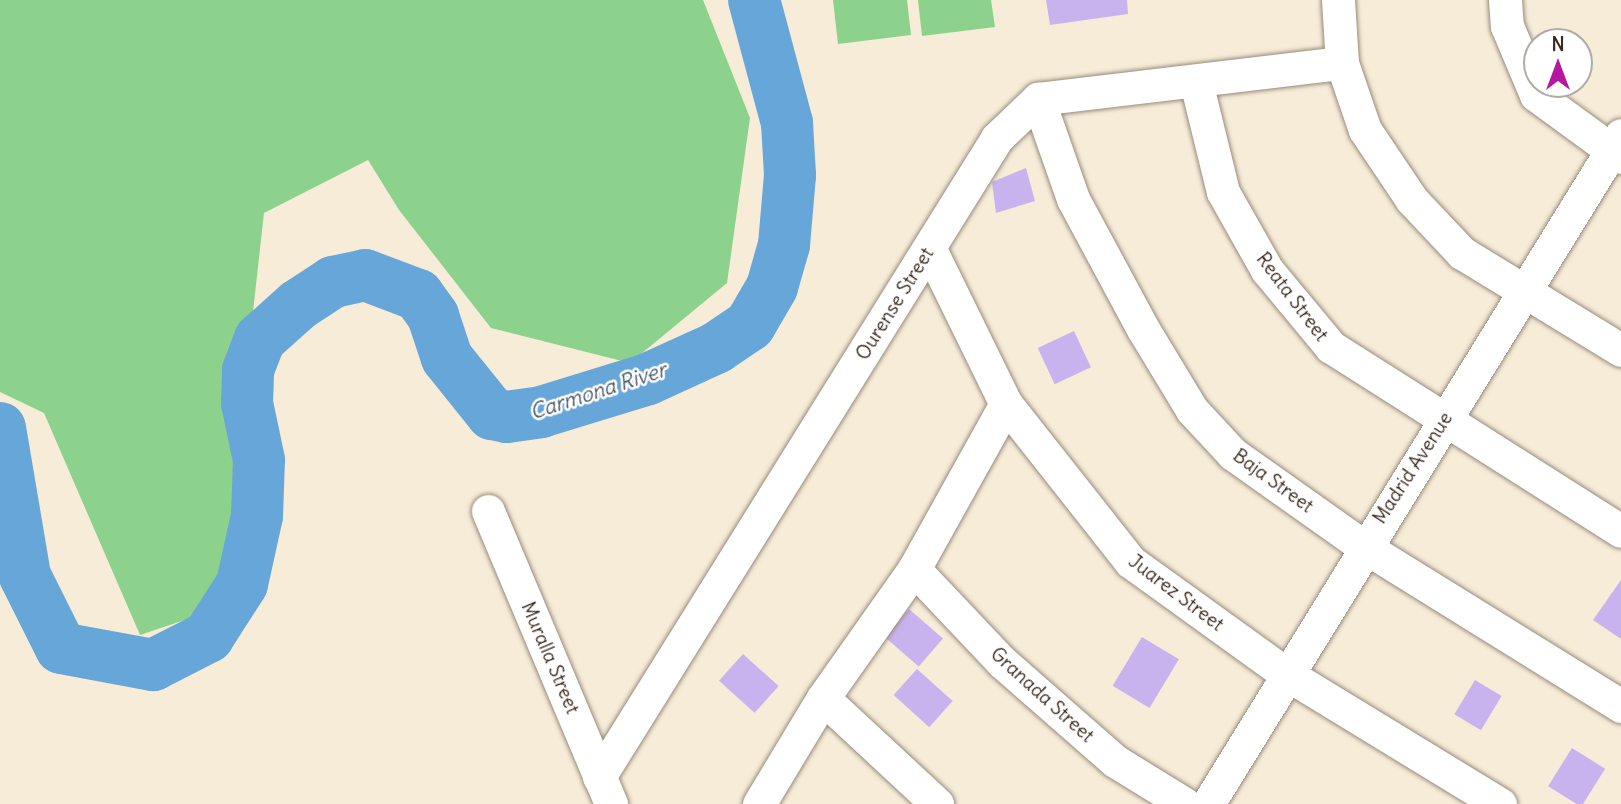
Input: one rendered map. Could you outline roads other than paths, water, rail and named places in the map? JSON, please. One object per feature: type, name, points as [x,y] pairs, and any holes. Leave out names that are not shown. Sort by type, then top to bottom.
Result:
[{"type":"street","points":[[1338,0],[1342,63],[1365,130],[1412,200],[1462,253],[1621,350]]},
{"type":"street","points":[[1505,0],[1507,26],[1536,95],[1618,148]]},
{"type":"street","points":[[1038,99],[1342,63]]},
{"type":"street","name":"Reata Street","points":[[1196,82],[1223,192],[1267,270],[1331,347],[1621,531]]},
{"type":"street","name":"Ourense Street","points":[[605,791],[997,138],[1038,99]]},
{"type":"street","name":"Baja Street","points":[[1038,99],[1073,199],[1192,410],[1233,454],[1363,546],[1621,706]]},
{"type":"street","name":"Madrid Avenue","points":[[1208,804],[1363,546],[1618,148]]},
{"type":"street","name":"Juarez Street","points":[[930,249],[1006,404],[1131,562],[1285,673],[1500,804]]},
{"type":"street","points":[[759,804],[823,698],[914,569],[1006,404]]},
{"type":"street","name":"Muralla Street","points":[[488,511],[605,791]]},
{"type":"street","name":"Granada Street","points":[[914,569],[1002,662],[1115,761],[1185,804]]},
{"type":"street","points":[[823,698],[937,804]]},
{"type":"waterway","name":"Carmona River","points":[[0,428],[25,576],[61,648],[153,665],[208,637],[242,584],[257,516],[259,460],[247,403],[248,370],[260,339],[298,305],[333,282],[365,275],[418,295],[433,316],[447,358],[492,414],[507,417],[541,412],[648,379],[716,348],[750,325],[772,287],[784,245],[790,175],[787,123],[754,0]]}]
